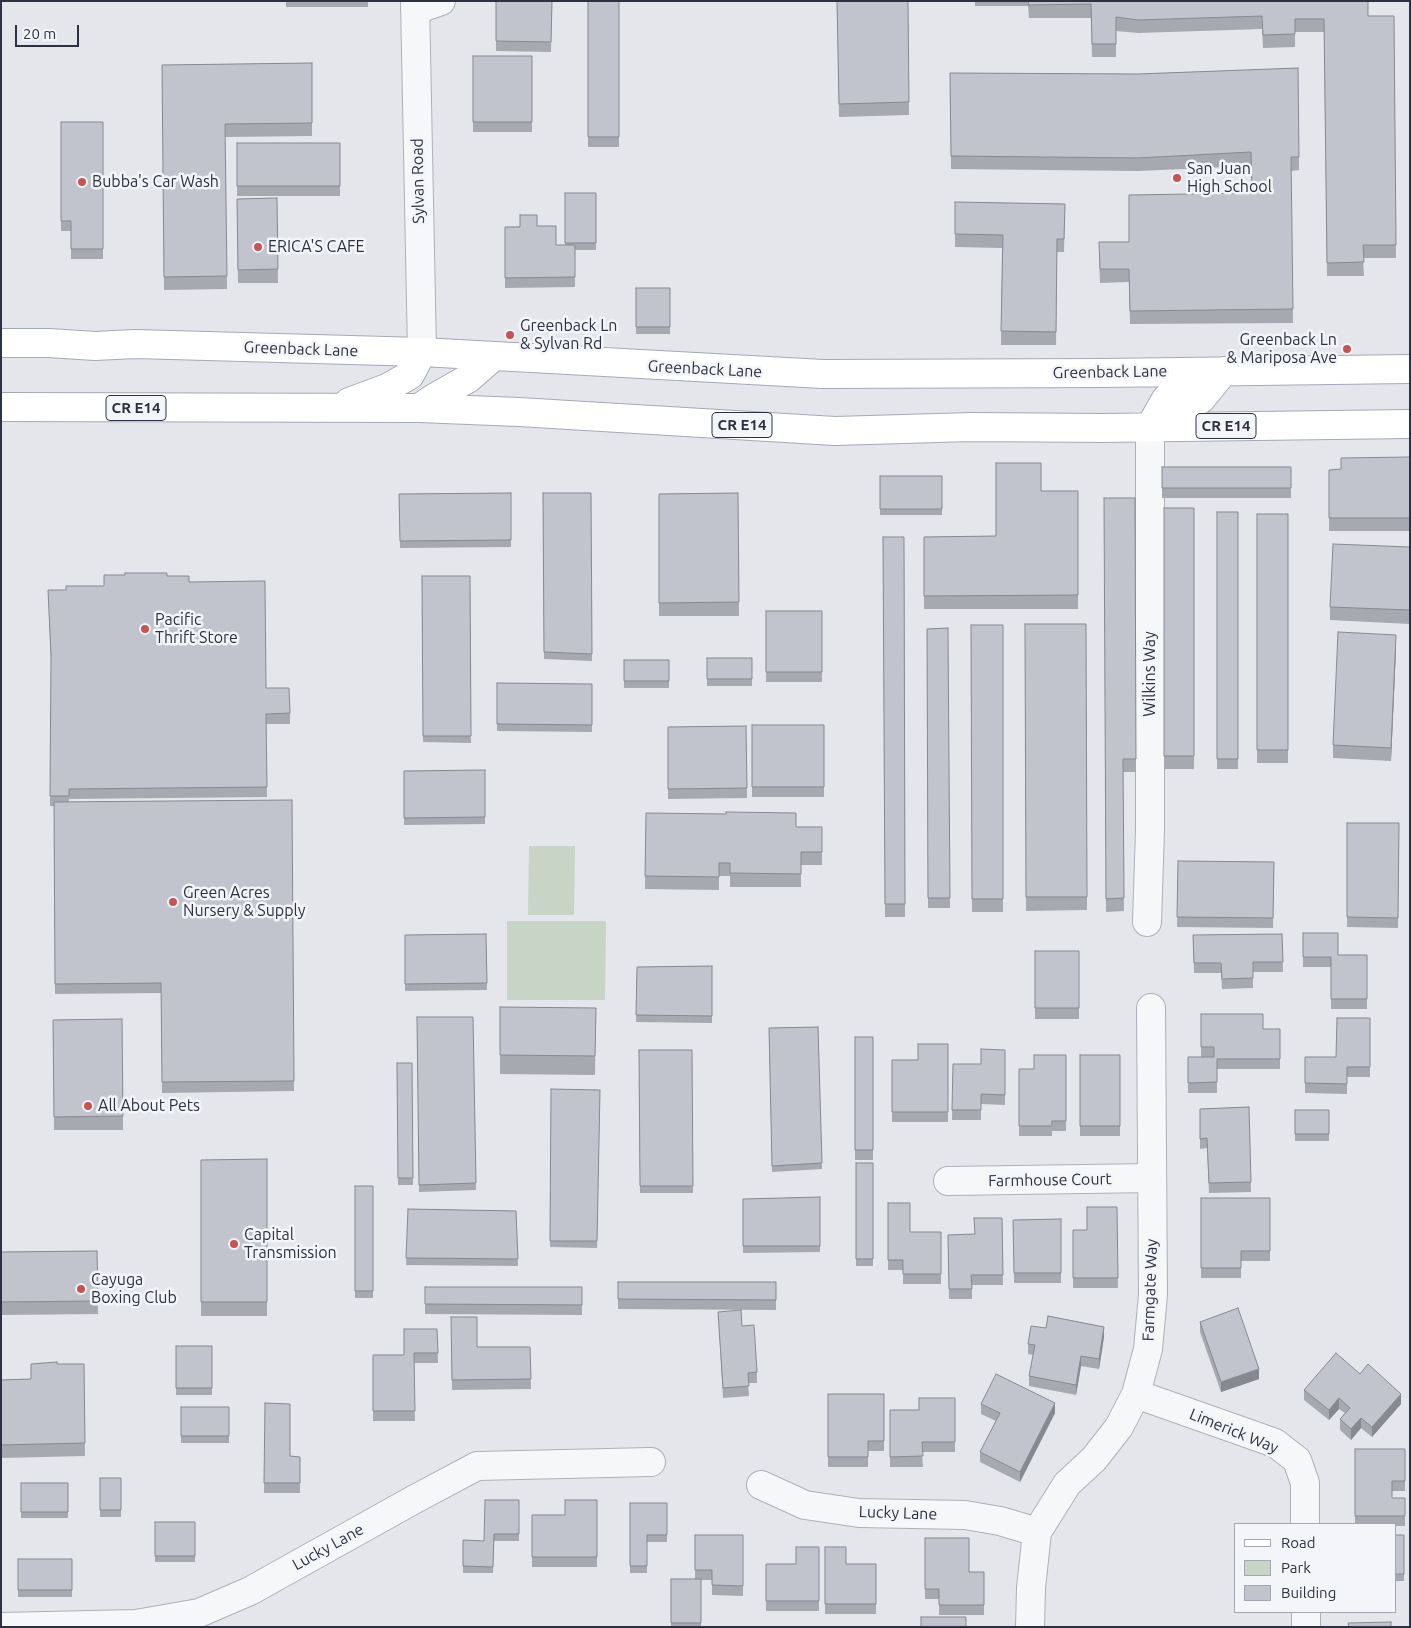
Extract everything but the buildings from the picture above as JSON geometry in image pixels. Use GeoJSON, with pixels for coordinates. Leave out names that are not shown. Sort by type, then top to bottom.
{"type":"FeatureCollection","features":[{"type":"Feature","properties":{"kind":"main road","name":"Greenback Lane"},"geometry":{"type":"LineString","coordinates":[[1,343],[49,343],[95,346],[135,344],[422,352],[823,374],[1410,369]]}},
{"type":"Feature","properties":{"kind":"main road"},"geometry":{"type":"LineString","coordinates":[[333,408],[387,388],[410,375],[422,352]]}},
{"type":"Feature","properties":{"kind":"main road"},"geometry":{"type":"LineString","coordinates":[[419,408],[469,378],[494,356]]}},
{"type":"Feature","properties":{"kind":"main road"},"geometry":{"type":"LineString","coordinates":[[1150,427],[1166,399],[1201,399],[1224,370]]}},
{"type":"Feature","properties":{"kind":"main road","name":"CR E14"},"geometry":{"type":"LineString","coordinates":[[1,407],[419,408],[529,412],[835,431],[1410,424]]}},
{"type":"Feature","properties":{"kind":"street","name":"Sylvan Road"},"geometry":{"type":"LineString","coordinates":[[422,352],[415,6],[441,1]]}},
{"type":"Feature","properties":{"kind":"street","name":"Wilkins Way"},"geometry":{"type":"LineString","coordinates":[[1146,922],[1150,830],[1150,427]]}},
{"type":"Feature","properties":{"kind":"street","name":"Farmgate Way"},"geometry":{"type":"LineString","coordinates":[[1030,1627],[1031,1588],[1038,1532],[1067,1484],[1094,1459],[1119,1427],[1136,1394],[1148,1349],[1153,1295],[1151,1008]]}},
{"type":"Feature","properties":{"kind":"street","name":"Farmhouse Court"},"geometry":{"type":"LineString","coordinates":[[948,1181],[1152,1178]]}},
{"type":"Feature","properties":{"kind":"street","name":"Limerick Way"},"geometry":{"type":"LineString","coordinates":[[1136,1394],[1274,1443],[1297,1460],[1305,1483],[1305,1523]]}},
{"type":"Feature","properties":{"kind":"street","name":"Lucky Lane"},"geometry":{"type":"LineString","coordinates":[[1,1627],[136,1624],[199,1613],[250,1592],[477,1466],[651,1462]]}},
{"type":"Feature","properties":{"kind":"street","name":"Lucky Lane"},"geometry":{"type":"LineString","coordinates":[[761,1485],[805,1505],[859,1513],[965,1515],[1000,1521],[1038,1532]]}},
{"type":"Feature","properties":{"kind":"street"},"geometry":{"type":"LineString","coordinates":[[1306,1613],[1306,1627]]}},
{"type":"Feature","properties":{"kind":"green space"},"geometry":{"type":"Polygon","coordinates":[[[529,846],[575,846],[574,915],[528,915],[529,846]]]}},
{"type":"Feature","properties":{"kind":"green space"},"geometry":{"type":"Polygon","coordinates":[[[507,921],[606,921],[605,1000],[507,1000],[507,921]]]}},
{"type":"Feature","properties":{"kind":"place","name":"San Juan High School"},"geometry":{"type":"Point","coordinates":[1177,178]}},
{"type":"Feature","properties":{"kind":"place","name":"Bubba's Car Wash"},"geometry":{"type":"Point","coordinates":[82,182]}},
{"type":"Feature","properties":{"kind":"place","name":"ERICA'S CAFE"},"geometry":{"type":"Point","coordinates":[258,247]}},
{"type":"Feature","properties":{"kind":"place","name":"Greenback Ln & Sylvan Rd"},"geometry":{"type":"Point","coordinates":[510,335]}},
{"type":"Feature","properties":{"kind":"place","name":"Greenback Ln & Mariposa Ave"},"geometry":{"type":"Point","coordinates":[1347,349]}},
{"type":"Feature","properties":{"kind":"place","name":"Pacific Thrift Store"},"geometry":{"type":"Point","coordinates":[145,629]}},
{"type":"Feature","properties":{"kind":"place","name":"Green Acres Nursery & Supply"},"geometry":{"type":"Point","coordinates":[173,902]}},
{"type":"Feature","properties":{"kind":"place","name":"All About Pets"},"geometry":{"type":"Point","coordinates":[88,1106]}},
{"type":"Feature","properties":{"kind":"place","name":"Capital Transmission"},"geometry":{"type":"Point","coordinates":[234,1244]}},
{"type":"Feature","properties":{"kind":"place","name":"Cayuga Boxing Club"},"geometry":{"type":"Point","coordinates":[81,1289]}}]}
